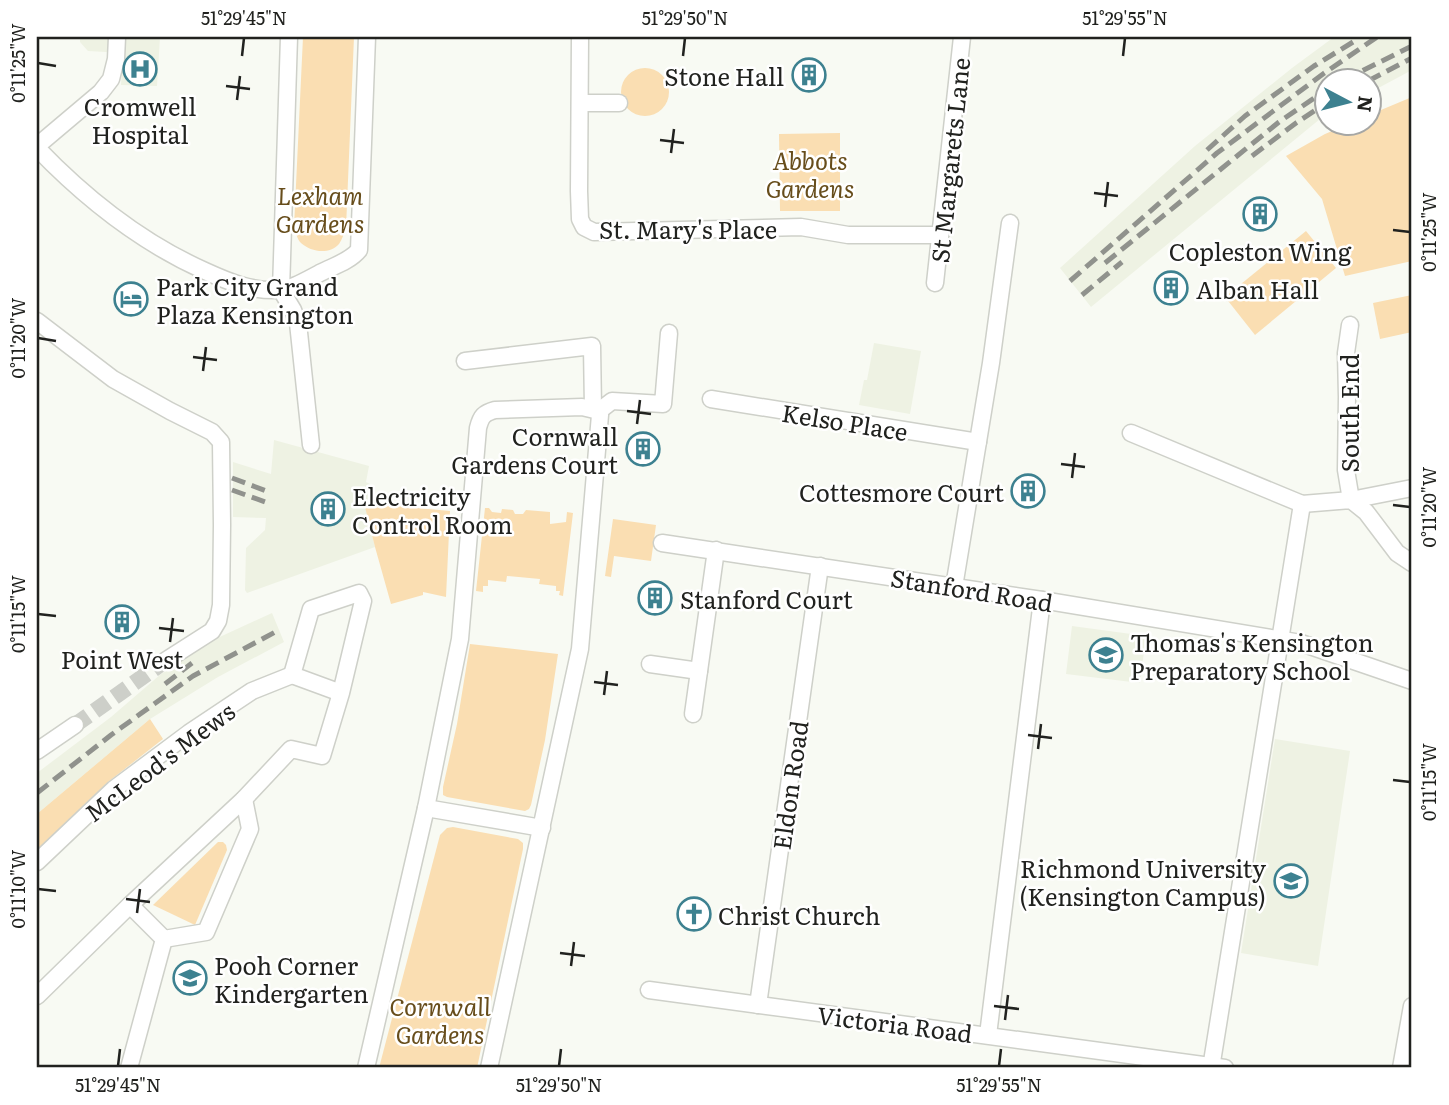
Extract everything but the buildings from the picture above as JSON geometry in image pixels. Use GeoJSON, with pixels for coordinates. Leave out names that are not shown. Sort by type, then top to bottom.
{"type":"FeatureCollection","features":[{"type":"Feature","properties":{"kind":"street"},"geometry":{"type":"LineString","coordinates":[[117,37],[116,59],[111,79],[101,92],[37,147],[64,177],[107,213],[161,249],[237,285],[281,290],[338,264],[359,250],[367,37]]}},
{"type":"Feature","properties":{"kind":"street"},"geometry":{"type":"LineString","coordinates":[[289,37],[281,290],[298,323],[311,445]]}},
{"type":"Feature","properties":{"kind":"street","name":"St. Mary's Place"},"geometry":{"type":"LineString","coordinates":[[580,37],[580,219],[581,224],[589,230],[801,227],[848,235],[940,235]]}},
{"type":"Feature","properties":{"kind":"street","name":"St Margarets Lane"},"geometry":{"type":"LineString","coordinates":[[936,283],[962,37]]}},
{"type":"Feature","properties":{"kind":"street"},"geometry":{"type":"LineString","coordinates":[[580,103],[619,103]]}},
{"type":"Feature","properties":{"kind":"street"},"geometry":{"type":"LineString","coordinates":[[954,587],[1010,223]]}},
{"type":"Feature","properties":{"kind":"street"},"geometry":{"type":"LineString","coordinates":[[37,321],[113,379],[212,432],[221,442],[221,605],[218,621],[212,631],[165,660]]}},
{"type":"Feature","properties":{"kind":"street","name":"South End"},"geometry":{"type":"LineString","coordinates":[[1350,326],[1346,353],[1346,470],[1351,500]]}},
{"type":"Feature","properties":{"kind":"street"},"geometry":{"type":"LineString","coordinates":[[366,1068],[426,808],[460,639],[481,417],[495,410],[582,407],[596,410],[612,401],[663,404],[669,333]]}},
{"type":"Feature","properties":{"kind":"street"},"geometry":{"type":"LineString","coordinates":[[465,361],[592,346],[596,410],[600,415],[580,649],[489,1068]]}},
{"type":"Feature","properties":{"kind":"street","name":"Kelso Place"},"geometry":{"type":"LineString","coordinates":[[711,399],[978,442]]}},
{"type":"Feature","properties":{"kind":"street"},"geometry":{"type":"LineString","coordinates":[[1131,433],[1302,504],[1351,500],[1412,488]]}},
{"type":"Feature","properties":{"kind":"street"},"geometry":{"type":"LineString","coordinates":[[1351,500],[1366,512],[1397,553],[1412,563]]}},
{"type":"Feature","properties":{"kind":"street"},"geometry":{"type":"LineString","coordinates":[[1216,1067],[1302,504]]}},
{"type":"Feature","properties":{"kind":"street","name":"Stanford Road"},"geometry":{"type":"LineString","coordinates":[[662,543],[1042,600],[1301,643],[1412,681]]}},
{"type":"Feature","properties":{"kind":"street"},"geometry":{"type":"LineString","coordinates":[[693,715],[716,550]]}},
{"type":"Feature","properties":{"kind":"street","name":"Eldon Road"},"geometry":{"type":"LineString","coordinates":[[758,1005],[820,566]]}},
{"type":"Feature","properties":{"kind":"street"},"geometry":{"type":"LineString","coordinates":[[37,996],[244,799],[291,749],[322,756],[341,693],[363,601],[359,593],[311,609],[292,674],[341,693]]}},
{"type":"Feature","properties":{"kind":"street"},"geometry":{"type":"LineString","coordinates":[[988,1035],[1042,600]]}},
{"type":"Feature","properties":{"kind":"street"},"geometry":{"type":"LineString","coordinates":[[650,664],[699,671]]}},
{"type":"Feature","properties":{"kind":"street","name":"McLeod's Mews"},"geometry":{"type":"LineString","coordinates":[[37,862],[114,789],[189,733],[252,691],[292,674]]}},
{"type":"Feature","properties":{"kind":"street"},"geometry":{"type":"LineString","coordinates":[[37,751],[75,724]]}},
{"type":"Feature","properties":{"kind":"street"},"geometry":{"type":"LineString","coordinates":[[164,939],[206,932],[250,829],[244,799]]}},
{"type":"Feature","properties":{"kind":"street"},"geometry":{"type":"LineString","coordinates":[[426,808],[542,828]]}},
{"type":"Feature","properties":{"kind":"street"},"geometry":{"type":"LineString","coordinates":[[130,905],[164,939]]}},
{"type":"Feature","properties":{"kind":"street"},"geometry":{"type":"LineString","coordinates":[[129,1068],[164,939]]}},
{"type":"Feature","properties":{"kind":"street","name":"Victoria Road"},"geometry":{"type":"LineString","coordinates":[[649,990],[1216,1067]]}},
{"type":"Feature","properties":{"kind":"street"},"geometry":{"type":"LineString","coordinates":[[1401,1068],[1412,1006]]}},
{"type":"Feature","properties":{"kind":"shaded area","name":"Cromwell Hospital"},"geometry":{"type":"Polygon","coordinates":[[[80,37],[160,37],[157,86],[121,85],[123,53],[88,51],[80,42],[80,37]]]}},
{"type":"Feature","properties":{"kind":"shaded area"},"geometry":{"type":"Polygon","coordinates":[[[1334,37],[1412,37],[1412,70],[1382,86],[1382,66],[1312,66],[1312,126],[1091,307],[1060,268],[1195,146],[1334,37]]]}},
{"type":"Feature","properties":{"kind":"shaded area"},"geometry":{"type":"Polygon","coordinates":[[[874,343],[921,351],[910,414],[859,405],[874,343]]]}},
{"type":"Feature","properties":{"kind":"shaded area"},"geometry":{"type":"Polygon","coordinates":[[[274,440],[369,466],[366,482],[370,484],[368,501],[364,501],[375,547],[247,593],[246,548],[265,530],[266,518],[233,517],[233,462],[271,474],[274,440]]]}},
{"type":"Feature","properties":{"kind":"shaded area"},"geometry":{"type":"Polygon","coordinates":[[[272,613],[284,642],[218,677],[150,719],[37,814],[37,773],[111,717],[161,674],[211,641],[272,613]]]}},
{"type":"Feature","properties":{"kind":"shaded area","name":"Thomas's Kensington Preparatory School"},"geometry":{"type":"Polygon","coordinates":[[[1072,626],[1146,636],[1140,683],[1066,674],[1072,626]]]}},
{"type":"Feature","properties":{"kind":"shaded area","name":"Richmond University (Kensington Campus)"},"geometry":{"type":"Polygon","coordinates":[[[1275,739],[1350,751],[1318,966],[1241,953],[1275,739]]]}},
{"type":"Feature","properties":{"kind":"green space","name":"Lexham Gardens"},"geometry":{"type":"Polygon","coordinates":[[[303,37],[354,37],[346,228],[339,244],[325,251],[315,250],[301,243],[294,227],[303,37]]]}},
{"type":"Feature","properties":{"kind":"green space"},"geometry":{"type":"Polygon","coordinates":[[[645,68],[662,75],[669,92],[662,109],[645,116],[628,109],[621,92],[628,75],[645,68]]]}},
{"type":"Feature","properties":{"kind":"green space"},"geometry":{"type":"Polygon","coordinates":[[[1412,97],[1412,261],[1345,276],[1322,199],[1286,156],[1321,136],[1382,136],[1382,110],[1412,97]]]}},
{"type":"Feature","properties":{"kind":"green space","name":"Abbots Gardens"},"geometry":{"type":"Polygon","coordinates":[[[840,133],[840,211],[780,211],[779,134],[840,133]]]}},
{"type":"Feature","properties":{"kind":"green space"},"geometry":{"type":"Polygon","coordinates":[[[1306,231],[1336,268],[1255,335],[1225,297],[1306,231]]]}},
{"type":"Feature","properties":{"kind":"green space"},"geometry":{"type":"Polygon","coordinates":[[[1412,295],[1412,332],[1380,339],[1373,303],[1412,295]]]}},
{"type":"Feature","properties":{"kind":"green space"},"geometry":{"type":"Polygon","coordinates":[[[364,503],[450,511],[446,597],[423,592],[423,595],[391,604],[364,503]]]}},
{"type":"Feature","properties":{"kind":"green space"},"geometry":{"type":"Polygon","coordinates":[[[485,508],[501,513],[502,509],[513,510],[515,514],[523,514],[526,510],[550,512],[550,524],[566,522],[567,512],[573,513],[563,596],[559,595],[560,591],[556,591],[556,586],[539,584],[540,579],[507,576],[506,582],[488,580],[488,586],[483,586],[483,592],[476,591],[485,508]]]}},
{"type":"Feature","properties":{"kind":"green space"},"geometry":{"type":"Polygon","coordinates":[[[613,519],[656,525],[651,561],[614,556],[611,577],[605,576],[613,519]]]}},
{"type":"Feature","properties":{"kind":"green space"},"geometry":{"type":"Polygon","coordinates":[[[470,644],[558,654],[545,740],[531,805],[525,811],[443,795],[470,644]]]}},
{"type":"Feature","properties":{"kind":"green space"},"geometry":{"type":"Polygon","coordinates":[[[150,719],[163,739],[108,782],[37,850],[37,814],[150,719]]]}},
{"type":"Feature","properties":{"kind":"green space","name":"Cornwall Gardens"},"geometry":{"type":"Polygon","coordinates":[[[447,828],[518,839],[523,843],[477,1068],[379,1068],[440,835],[447,828]]]}},
{"type":"Feature","properties":{"kind":"green space"},"geometry":{"type":"Polygon","coordinates":[[[218,842],[223,842],[227,850],[195,925],[153,905],[218,842]]]}},
{"type":"Feature","properties":{"kind":"tunnel"},"geometry":{"type":"LineString","coordinates":[[75,725],[165,661]]}},
{"type":"Feature","properties":{"kind":"railway"},"geometry":{"type":"LineString","coordinates":[[1070,281],[1217,153],[1377,37]]}},
{"type":"Feature","properties":{"kind":"railway"},"geometry":{"type":"LineString","coordinates":[[1207,150],[1245,116],[1314,66],[1353,42]]}},
{"type":"Feature","properties":{"kind":"railway"},"geometry":{"type":"LineString","coordinates":[[1372,66],[1412,46]]}},
{"type":"Feature","properties":{"kind":"railway"},"geometry":{"type":"LineString","coordinates":[[1382,74],[1412,58]]}},
{"type":"Feature","properties":{"kind":"railway"},"geometry":{"type":"LineString","coordinates":[[1105,263],[1279,122],[1312,100]]}},
{"type":"Feature","properties":{"kind":"railway"},"geometry":{"type":"LineString","coordinates":[[1252,156],[1312,112]]}},
{"type":"Feature","properties":{"kind":"railway"},"geometry":{"type":"LineString","coordinates":[[1082,295],[1122,262]]}},
{"type":"Feature","properties":{"kind":"railway"},"geometry":{"type":"LineString","coordinates":[[232,478],[269,492]]}},
{"type":"Feature","properties":{"kind":"railway"},"geometry":{"type":"LineString","coordinates":[[232,490],[268,503]]}},
{"type":"Feature","properties":{"kind":"railway"},"geometry":{"type":"LineString","coordinates":[[37,793],[193,676],[279,630]]}},
{"type":"Feature","properties":{"kind":"railway"},"geometry":{"type":"LineString","coordinates":[[165,684],[192,663]]}},
{"type":"Feature","properties":{"kind":"place","name":"Cromwell Hospital"},"geometry":{"type":"Point","coordinates":[140,69]}},
{"type":"Feature","properties":{"kind":"place","name":"Stone Hall"},"geometry":{"type":"Point","coordinates":[809,75]}},
{"type":"Feature","properties":{"kind":"place","name":"Copleston Wing"},"geometry":{"type":"Point","coordinates":[1260,214]}},
{"type":"Feature","properties":{"kind":"place","name":"Alban Hall"},"geometry":{"type":"Point","coordinates":[1171,288]}},
{"type":"Feature","properties":{"kind":"place","name":"Park City Grand Plaza Kensington"},"geometry":{"type":"Point","coordinates":[131,299]}},
{"type":"Feature","properties":{"kind":"place","name":"Cornwall Gardens Court"},"geometry":{"type":"Point","coordinates":[643,449]}},
{"type":"Feature","properties":{"kind":"place","name":"Cottesmore Court"},"geometry":{"type":"Point","coordinates":[1028,491]}},
{"type":"Feature","properties":{"kind":"place","name":"Electricity Control Room"},"geometry":{"type":"Point","coordinates":[328,509]}},
{"type":"Feature","properties":{"kind":"place","name":"Stanford Court"},"geometry":{"type":"Point","coordinates":[655,598]}},
{"type":"Feature","properties":{"kind":"place","name":"Point West"},"geometry":{"type":"Point","coordinates":[122,622]}},
{"type":"Feature","properties":{"kind":"place","name":"Thomas's Kensington Preparatory School"},"geometry":{"type":"Point","coordinates":[1106,655]}},
{"type":"Feature","properties":{"kind":"place","name":"Richmond University (Kensington Campus)"},"geometry":{"type":"Point","coordinates":[1291,881]}},
{"type":"Feature","properties":{"kind":"place","name":"Christ Church"},"geometry":{"type":"Point","coordinates":[694,914]}},
{"type":"Feature","properties":{"kind":"place","name":"Pooh Corner Kindergarten"},"geometry":{"type":"Point","coordinates":[190,978]}}]}
